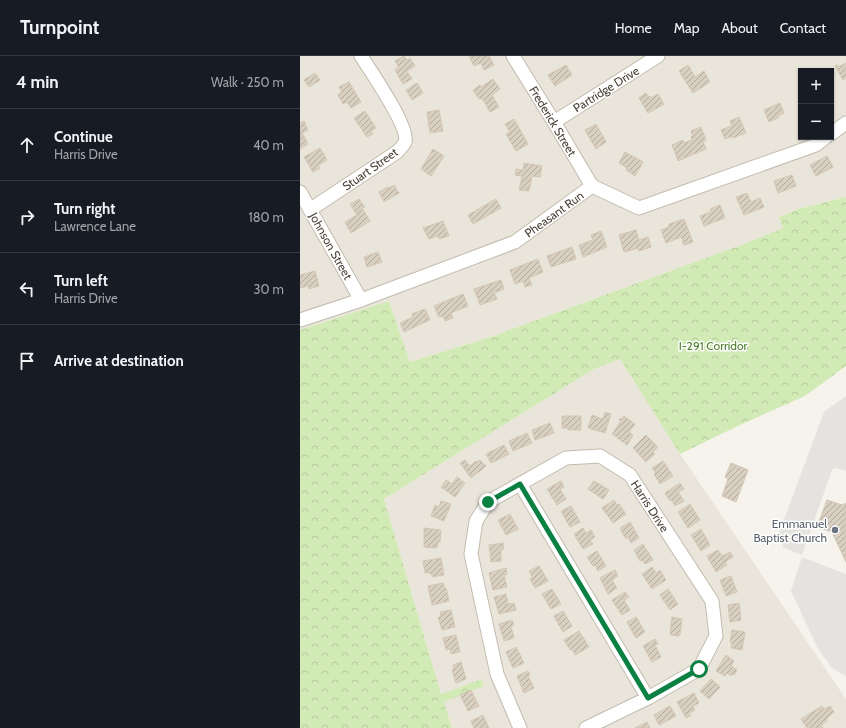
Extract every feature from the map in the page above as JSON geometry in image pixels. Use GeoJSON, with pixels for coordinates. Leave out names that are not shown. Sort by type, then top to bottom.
{"type":"FeatureCollection","features":[{"type":"Feature","properties":{"kind":"street","name":"Stuart Street"},"geometry":{"type":"LineString","coordinates":[[311,209],[397,152],[405,142],[406,135],[401,121],[361,56]]}},
{"type":"Feature","properties":{"kind":"street","name":"Frederick Street"},"geometry":{"type":"LineString","coordinates":[[513,56],[592,186]]}},
{"type":"Feature","properties":{"kind":"street","name":"Partridge Drive"},"geometry":{"type":"LineString","coordinates":[[554,122],[658,56]]}},
{"type":"Feature","properties":{"kind":"street"},"geometry":{"type":"LineString","coordinates":[[834,132],[846,123]]}},
{"type":"Feature","properties":{"kind":"street","name":"Pheasant Run"},"geometry":{"type":"LineString","coordinates":[[300,320],[361,300],[515,242],[592,186],[638,208],[816,145],[822,140]]}},
{"type":"Feature","properties":{"kind":"street","name":"Johnson Street"},"geometry":{"type":"LineString","coordinates":[[300,192],[311,209],[361,300]]}},
{"type":"Feature","properties":{"kind":"street","name":"Harris Drive"},"geometry":{"type":"LineString","coordinates":[[520,728],[498,674],[471,554],[476,521],[488,502],[566,458],[600,456],[630,475],[712,601],[716,636],[699,669],[648,698],[586,728]]}},
{"type":"Feature","properties":{"kind":"street"},"geometry":{"type":"LineString","coordinates":[[520,484],[648,698]]}},
{"type":"Feature","properties":{"kind":"shaded area"},"geometry":{"type":"Polygon","coordinates":[[[300,56],[846,56],[846,197],[798,209],[779,217],[783,228],[741,245],[490,337],[410,362],[389,301],[300,330],[300,56]]]}},
{"type":"Feature","properties":{"kind":"shaded area"},"geometry":{"type":"Polygon","coordinates":[[[620,359],[680,454],[846,699],[846,728],[452,728],[444,702],[484,685],[482,679],[441,694],[384,499],[594,369],[620,359]]]}},
{"type":"Feature","properties":{"kind":"shaded area"},"geometry":{"type":"Polygon","coordinates":[[[846,396],[846,471],[836,468],[832,470],[802,555],[782,547],[785,539],[778,536],[824,412],[846,396]]]}},
{"type":"Feature","properties":{"kind":"shaded area"},"geometry":{"type":"Polygon","coordinates":[[[802,557],[846,574],[846,676],[832,668],[817,647],[791,591],[802,557]]]}},
{"type":"Feature","properties":{"kind":"green space","name":"I-291 Corridor"},"geometry":{"type":"Polygon","coordinates":[[[846,197],[846,366],[805,396],[680,454],[620,359],[594,369],[384,499],[441,694],[482,679],[484,686],[444,702],[452,728],[300,728],[300,330],[389,301],[410,362],[490,337],[741,245],[783,228],[779,217],[798,209],[846,197]]]}},
{"type":"Feature","properties":{"kind":"building"},"geometry":{"type":"Polygon","coordinates":[[[404,56],[407,60],[410,58],[415,66],[407,71],[412,79],[403,84],[395,70],[399,67],[395,61],[404,56]]]}},
{"type":"Feature","properties":{"kind":"building"},"geometry":{"type":"Polygon","coordinates":[[[469,56],[489,56],[494,65],[484,70],[481,63],[474,66],[469,56]]]}},
{"type":"Feature","properties":{"kind":"building"},"geometry":{"type":"Polygon","coordinates":[[[846,63],[846,78],[843,80],[835,66],[837,65],[838,67],[846,63]]]}},
{"type":"Feature","properties":{"kind":"building"},"geometry":{"type":"Polygon","coordinates":[[[566,65],[572,75],[555,86],[548,75],[566,65]]]}},
{"type":"Feature","properties":{"kind":"building"},"geometry":{"type":"Polygon","coordinates":[[[688,65],[695,77],[704,71],[710,82],[693,93],[679,71],[688,65]]]}},
{"type":"Feature","properties":{"kind":"building"},"geometry":{"type":"Polygon","coordinates":[[[315,73],[320,80],[309,87],[304,80],[315,73]]]}},
{"type":"Feature","properties":{"kind":"building"},"geometry":{"type":"Polygon","coordinates":[[[493,79],[500,89],[492,95],[499,107],[490,112],[482,98],[479,99],[473,90],[480,85],[481,87],[493,79]]]}},
{"type":"Feature","properties":{"kind":"building"},"geometry":{"type":"Polygon","coordinates":[[[349,82],[361,102],[351,108],[347,102],[343,104],[338,95],[342,92],[339,87],[349,82]]]}},
{"type":"Feature","properties":{"kind":"building"},"geometry":{"type":"Polygon","coordinates":[[[417,83],[423,93],[412,100],[406,90],[417,83]]]}},
{"type":"Feature","properties":{"kind":"building"},"geometry":{"type":"Polygon","coordinates":[[[646,93],[648,97],[650,96],[651,98],[658,94],[664,104],[648,113],[639,98],[646,93]]]}},
{"type":"Feature","properties":{"kind":"building"},"geometry":{"type":"Polygon","coordinates":[[[780,103],[784,113],[778,116],[778,118],[769,122],[764,110],[780,103]]]}},
{"type":"Feature","properties":{"kind":"building"},"geometry":{"type":"Polygon","coordinates":[[[439,110],[443,131],[430,133],[427,112],[439,110]]]}},
{"type":"Feature","properties":{"kind":"building"},"geometry":{"type":"Polygon","coordinates":[[[365,111],[376,128],[371,131],[373,134],[367,137],[354,118],[365,111]]]}},
{"type":"Feature","properties":{"kind":"building"},"geometry":{"type":"Polygon","coordinates":[[[739,117],[746,133],[733,138],[733,136],[725,139],[721,130],[732,126],[730,121],[739,117]]]}},
{"type":"Feature","properties":{"kind":"building"},"geometry":{"type":"Polygon","coordinates":[[[514,119],[528,144],[516,151],[506,134],[510,132],[505,124],[514,119]]]}},
{"type":"Feature","properties":{"kind":"building"},"geometry":{"type":"Polygon","coordinates":[[[304,121],[308,130],[302,133],[308,144],[300,149],[300,123],[304,121]]]}},
{"type":"Feature","properties":{"kind":"building"},"geometry":{"type":"Polygon","coordinates":[[[596,124],[606,142],[596,149],[585,130],[596,124]]]}},
{"type":"Feature","properties":{"kind":"building"},"geometry":{"type":"Polygon","coordinates":[[[701,127],[706,140],[703,142],[706,149],[678,161],[672,145],[683,140],[684,143],[692,140],[691,137],[693,136],[691,131],[701,127]]]}},
{"type":"Feature","properties":{"kind":"building"},"geometry":{"type":"Polygon","coordinates":[[[320,148],[327,160],[318,165],[320,168],[313,172],[304,157],[320,148]]]}},
{"type":"Feature","properties":{"kind":"building"},"geometry":{"type":"Polygon","coordinates":[[[433,149],[444,156],[431,176],[421,169],[433,149]]]}},
{"type":"Feature","properties":{"kind":"building"},"geometry":{"type":"Polygon","coordinates":[[[625,152],[643,162],[635,176],[619,163],[625,152]]]}},
{"type":"Feature","properties":{"kind":"building"},"geometry":{"type":"Polygon","coordinates":[[[827,156],[833,167],[816,176],[810,165],[827,156]]]}},
{"type":"Feature","properties":{"kind":"building"},"geometry":{"type":"Polygon","coordinates":[[[524,163],[542,166],[540,177],[532,176],[529,191],[519,190],[522,176],[515,175],[516,169],[523,170],[524,163]]]}},
{"type":"Feature","properties":{"kind":"building"},"geometry":{"type":"Polygon","coordinates":[[[792,175],[796,186],[778,193],[774,181],[792,175]]]}},
{"type":"Feature","properties":{"kind":"building"},"geometry":{"type":"Polygon","coordinates":[[[394,185],[399,193],[384,202],[379,192],[394,185]]]}},
{"type":"Feature","properties":{"kind":"building"},"geometry":{"type":"Polygon","coordinates":[[[747,193],[751,202],[760,198],[764,207],[744,215],[736,197],[747,193]]]}},
{"type":"Feature","properties":{"kind":"building"},"geometry":{"type":"Polygon","coordinates":[[[359,199],[365,207],[362,208],[370,221],[351,233],[345,222],[357,215],[350,204],[359,199]]]}},
{"type":"Feature","properties":{"kind":"building"},"geometry":{"type":"Polygon","coordinates":[[[496,199],[501,208],[473,224],[468,215],[496,199]]]}},
{"type":"Feature","properties":{"kind":"building"},"geometry":{"type":"Polygon","coordinates":[[[720,205],[725,218],[704,226],[700,216],[711,212],[710,209],[720,205]]]}},
{"type":"Feature","properties":{"kind":"building"},"geometry":{"type":"Polygon","coordinates":[[[684,219],[693,242],[684,245],[681,237],[666,243],[661,230],[669,227],[669,224],[684,219]]]}},
{"type":"Feature","properties":{"kind":"building"},"geometry":{"type":"Polygon","coordinates":[[[443,221],[449,236],[439,239],[438,236],[429,239],[423,228],[443,221]]]}},
{"type":"Feature","properties":{"kind":"building"},"geometry":{"type":"Polygon","coordinates":[[[636,230],[639,240],[648,237],[651,247],[639,251],[638,248],[624,252],[619,235],[636,230]]]}},
{"type":"Feature","properties":{"kind":"building"},"geometry":{"type":"Polygon","coordinates":[[[601,231],[607,247],[583,257],[579,245],[593,240],[591,235],[601,231]]]}},
{"type":"Feature","properties":{"kind":"building"},"geometry":{"type":"Polygon","coordinates":[[[572,247],[576,259],[551,267],[547,256],[572,247]]]}},
{"type":"Feature","properties":{"kind":"building"},"geometry":{"type":"Polygon","coordinates":[[[378,252],[382,262],[367,267],[364,257],[378,252]]]}},
{"type":"Feature","properties":{"kind":"building"},"geometry":{"type":"Polygon","coordinates":[[[538,259],[543,272],[529,278],[532,285],[525,287],[523,281],[515,284],[510,270],[538,259]]]}},
{"type":"Feature","properties":{"kind":"building"},"geometry":{"type":"Polygon","coordinates":[[[315,271],[319,286],[309,289],[308,286],[300,288],[300,275],[315,271]]]}},
{"type":"Feature","properties":{"kind":"building"},"geometry":{"type":"Polygon","coordinates":[[[501,280],[504,289],[494,293],[497,299],[480,305],[474,289],[501,280]]]}},
{"type":"Feature","properties":{"kind":"building"},"geometry":{"type":"Polygon","coordinates":[[[463,294],[468,306],[451,313],[453,318],[445,321],[443,316],[439,317],[434,306],[463,294]]]}},
{"type":"Feature","properties":{"kind":"building"},"geometry":{"type":"Polygon","coordinates":[[[425,309],[430,320],[404,332],[400,323],[413,317],[412,314],[425,309]]]}},
{"type":"Feature","properties":{"kind":"building"},"geometry":{"type":"Polygon","coordinates":[[[605,412],[611,414],[605,433],[588,428],[592,415],[603,419],[605,412]]]}},
{"type":"Feature","properties":{"kind":"building"},"geometry":{"type":"Polygon","coordinates":[[[562,416],[581,416],[581,430],[568,430],[568,428],[562,428],[562,416]]]}},
{"type":"Feature","properties":{"kind":"building"},"geometry":{"type":"Polygon","coordinates":[[[624,416],[635,424],[629,432],[633,435],[627,445],[612,434],[621,421],[619,420],[624,416]]]}},
{"type":"Feature","properties":{"kind":"building"},"geometry":{"type":"Polygon","coordinates":[[[550,423],[554,433],[535,440],[532,430],[550,423]]]}},
{"type":"Feature","properties":{"kind":"building"},"geometry":{"type":"Polygon","coordinates":[[[527,433],[532,443],[513,451],[509,441],[527,433]]]}},
{"type":"Feature","properties":{"kind":"building"},"geometry":{"type":"Polygon","coordinates":[[[646,435],[658,447],[653,452],[655,454],[646,462],[633,448],[646,435]]]}},
{"type":"Feature","properties":{"kind":"building"},"geometry":{"type":"Polygon","coordinates":[[[504,445],[509,454],[491,463],[486,454],[504,445]]]}},
{"type":"Feature","properties":{"kind":"building"},"geometry":{"type":"Polygon","coordinates":[[[465,460],[470,466],[476,461],[477,462],[480,460],[486,466],[471,478],[460,463],[465,460]]]}},
{"type":"Feature","properties":{"kind":"building"},"geometry":{"type":"Polygon","coordinates":[[[663,461],[673,476],[660,484],[654,474],[656,473],[652,468],[663,461]]]}},
{"type":"Feature","properties":{"kind":"building"},"geometry":{"type":"Polygon","coordinates":[[[731,463],[748,470],[736,502],[722,496],[728,479],[725,477],[731,463]]]}},
{"type":"Feature","properties":{"kind":"building"},"geometry":{"type":"Polygon","coordinates":[[[457,477],[465,483],[455,497],[441,487],[446,480],[452,484],[457,477]]]}},
{"type":"Feature","properties":{"kind":"building"},"geometry":{"type":"Polygon","coordinates":[[[561,481],[564,487],[560,489],[566,499],[557,505],[547,489],[561,481]]]}},
{"type":"Feature","properties":{"kind":"building"},"geometry":{"type":"Polygon","coordinates":[[[594,481],[609,490],[603,499],[588,489],[594,481]]]}},
{"type":"Feature","properties":{"kind":"building"},"geometry":{"type":"Polygon","coordinates":[[[680,483],[684,489],[678,492],[684,501],[675,506],[672,500],[670,501],[665,493],[680,483]]]}},
{"type":"Feature","properties":{"kind":"building"},"geometry":{"type":"Polygon","coordinates":[[[614,500],[626,514],[613,523],[602,508],[614,500]]]}},
{"type":"Feature","properties":{"kind":"building","name":"Emmanuel Baptist Church"},"geometry":{"type":"Polygon","coordinates":[[[827,500],[842,505],[846,503],[846,562],[832,532],[817,527],[827,500]]]}},
{"type":"Feature","properties":{"kind":"building"},"geometry":{"type":"Polygon","coordinates":[[[441,501],[451,504],[444,521],[431,516],[435,505],[439,507],[441,501]]]}},
{"type":"Feature","properties":{"kind":"building"},"geometry":{"type":"Polygon","coordinates":[[[690,504],[700,520],[688,528],[678,512],[690,504]]]}},
{"type":"Feature","properties":{"kind":"building"},"geometry":{"type":"Polygon","coordinates":[[[571,506],[580,522],[570,527],[561,511],[571,506]]]}},
{"type":"Feature","properties":{"kind":"building"},"geometry":{"type":"Polygon","coordinates":[[[510,514],[518,529],[506,535],[498,520],[510,514]]]}},
{"type":"Feature","properties":{"kind":"building"},"geometry":{"type":"Polygon","coordinates":[[[630,522],[639,538],[631,543],[628,537],[626,539],[620,528],[630,522]]]}},
{"type":"Feature","properties":{"kind":"building"},"geometry":{"type":"Polygon","coordinates":[[[424,528],[441,530],[440,542],[438,542],[437,548],[424,547],[424,528]]]}},
{"type":"Feature","properties":{"kind":"building"},"geometry":{"type":"Polygon","coordinates":[[[583,528],[586,533],[591,530],[595,537],[590,540],[593,544],[583,549],[574,534],[583,528]]]}},
{"type":"Feature","properties":{"kind":"building"},"geometry":{"type":"Polygon","coordinates":[[[701,529],[710,545],[701,551],[691,535],[701,529]]]}},
{"type":"Feature","properties":{"kind":"building"},"geometry":{"type":"Polygon","coordinates":[[[503,543],[504,549],[501,549],[501,561],[491,562],[489,545],[503,543]]]}},
{"type":"Feature","properties":{"kind":"building"},"geometry":{"type":"Polygon","coordinates":[[[643,544],[653,560],[645,564],[642,560],[640,561],[634,550],[643,544]]]}},
{"type":"Feature","properties":{"kind":"building"},"geometry":{"type":"Polygon","coordinates":[[[718,550],[722,556],[730,552],[733,557],[725,562],[727,565],[716,572],[707,556],[718,550]]]}},
{"type":"Feature","properties":{"kind":"building"},"geometry":{"type":"Polygon","coordinates":[[[597,551],[606,566],[598,571],[595,565],[593,566],[587,557],[597,551]]]}},
{"type":"Feature","properties":{"kind":"building"},"geometry":{"type":"Polygon","coordinates":[[[441,558],[444,575],[432,577],[432,574],[429,572],[425,573],[423,561],[441,558]]]}},
{"type":"Feature","properties":{"kind":"building"},"geometry":{"type":"Polygon","coordinates":[[[539,566],[548,581],[535,588],[530,579],[533,578],[529,571],[539,566]]]}},
{"type":"Feature","properties":{"kind":"building"},"geometry":{"type":"Polygon","coordinates":[[[652,567],[656,573],[660,570],[666,580],[652,589],[642,574],[652,567]]]}},
{"type":"Feature","properties":{"kind":"building"},"geometry":{"type":"Polygon","coordinates":[[[506,568],[507,574],[504,575],[507,587],[493,590],[489,573],[506,568]]]}},
{"type":"Feature","properties":{"kind":"building"},"geometry":{"type":"Polygon","coordinates":[[[615,570],[618,576],[612,580],[617,588],[608,594],[600,578],[615,570]]]}},
{"type":"Feature","properties":{"kind":"building"},"geometry":{"type":"Polygon","coordinates":[[[731,576],[737,592],[726,596],[720,580],[731,576]]]}},
{"type":"Feature","properties":{"kind":"building"},"geometry":{"type":"Polygon","coordinates":[[[443,583],[445,589],[446,588],[449,601],[432,605],[428,586],[443,583]]]}},
{"type":"Feature","properties":{"kind":"building"},"geometry":{"type":"Polygon","coordinates":[[[552,589],[561,604],[551,609],[542,594],[552,589]]]}},
{"type":"Feature","properties":{"kind":"building"},"geometry":{"type":"Polygon","coordinates":[[[668,589],[678,604],[670,610],[660,595],[668,589]]]}},
{"type":"Feature","properties":{"kind":"building"},"geometry":{"type":"Polygon","coordinates":[[[625,592],[629,597],[624,600],[630,610],[622,615],[612,600],[625,592]]]}},
{"type":"Feature","properties":{"kind":"building"},"geometry":{"type":"Polygon","coordinates":[[[506,594],[508,604],[514,603],[516,610],[499,614],[494,597],[506,594]]]}},
{"type":"Feature","properties":{"kind":"building"},"geometry":{"type":"Polygon","coordinates":[[[739,603],[741,620],[730,622],[728,605],[739,603]]]}},
{"type":"Feature","properties":{"kind":"building"},"geometry":{"type":"Polygon","coordinates":[[[451,610],[455,627],[442,630],[438,617],[441,617],[440,612],[451,610]]]}},
{"type":"Feature","properties":{"kind":"building"},"geometry":{"type":"Polygon","coordinates":[[[563,611],[572,626],[563,632],[554,616],[563,611]]]}},
{"type":"Feature","properties":{"kind":"building"},"geometry":{"type":"Polygon","coordinates":[[[636,617],[645,632],[636,638],[627,622],[636,617]]]}},
{"type":"Feature","properties":{"kind":"building"},"geometry":{"type":"Polygon","coordinates":[[[672,617],[682,619],[680,635],[678,636],[670,635],[672,617]]]}},
{"type":"Feature","properties":{"kind":"building"},"geometry":{"type":"Polygon","coordinates":[[[512,620],[514,625],[511,626],[514,638],[504,641],[499,624],[512,620]]]}},
{"type":"Feature","properties":{"kind":"building"},"geometry":{"type":"Polygon","coordinates":[[[732,630],[745,632],[742,650],[731,648],[732,643],[730,642],[732,630]]]}},
{"type":"Feature","properties":{"kind":"building"},"geometry":{"type":"Polygon","coordinates":[[[579,631],[589,647],[575,655],[564,640],[579,631]]]}},
{"type":"Feature","properties":{"kind":"building"},"geometry":{"type":"Polygon","coordinates":[[[456,635],[460,652],[451,654],[450,649],[446,650],[443,638],[456,635]]]}},
{"type":"Feature","properties":{"kind":"building"},"geometry":{"type":"Polygon","coordinates":[[[655,639],[658,644],[655,645],[661,657],[652,662],[643,646],[655,639]]]}},
{"type":"Feature","properties":{"kind":"building"},"geometry":{"type":"Polygon","coordinates":[[[516,647],[524,663],[513,668],[506,652],[516,647]]]}},
{"type":"Feature","properties":{"kind":"building"},"geometry":{"type":"Polygon","coordinates":[[[726,655],[734,661],[731,666],[737,670],[734,675],[732,674],[731,676],[727,673],[725,676],[716,671],[726,655]]]}},
{"type":"Feature","properties":{"kind":"building"},"geometry":{"type":"Polygon","coordinates":[[[461,662],[466,679],[456,683],[452,670],[454,669],[453,665],[461,662]]]}},
{"type":"Feature","properties":{"kind":"building"},"geometry":{"type":"Polygon","coordinates":[[[528,671],[530,675],[528,676],[534,688],[524,693],[517,676],[528,671]]]}},
{"type":"Feature","properties":{"kind":"building"},"geometry":{"type":"Polygon","coordinates":[[[711,679],[720,687],[709,699],[700,691],[711,679]]]}},
{"type":"Feature","properties":{"kind":"building"},"geometry":{"type":"Polygon","coordinates":[[[471,690],[479,706],[468,711],[460,695],[471,690]]]}},
{"type":"Feature","properties":{"kind":"building"},"geometry":{"type":"Polygon","coordinates":[[[694,693],[699,703],[693,706],[695,710],[689,713],[691,715],[686,718],[677,702],[694,693]]]}},
{"type":"Feature","properties":{"kind":"building"},"geometry":{"type":"Polygon","coordinates":[[[670,706],[676,716],[659,725],[654,715],[670,706]]]}},
{"type":"Feature","properties":{"kind":"building"},"geometry":{"type":"Polygon","coordinates":[[[822,706],[824,709],[830,706],[834,712],[826,719],[827,721],[821,725],[823,728],[807,728],[801,719],[822,706]]]}},
{"type":"Feature","properties":{"kind":"building"},"geometry":{"type":"Polygon","coordinates":[[[483,715],[489,728],[474,728],[471,721],[483,715]]]}},
{"type":"Feature","properties":{"kind":"building"},"geometry":{"type":"Polygon","coordinates":[[[647,722],[650,728],[635,728],[647,722]]]}},
{"type":"Feature","properties":{"kind":"place","name":"Emmanuel Baptist Church"},"geometry":{"type":"Point","coordinates":[835,530]}},
{"type":"Feature","properties":{"kind":"route"},"geometry":{"type":"LineString","coordinates":[[488,502],[520,484],[648,698],[699,669]]}}]}
